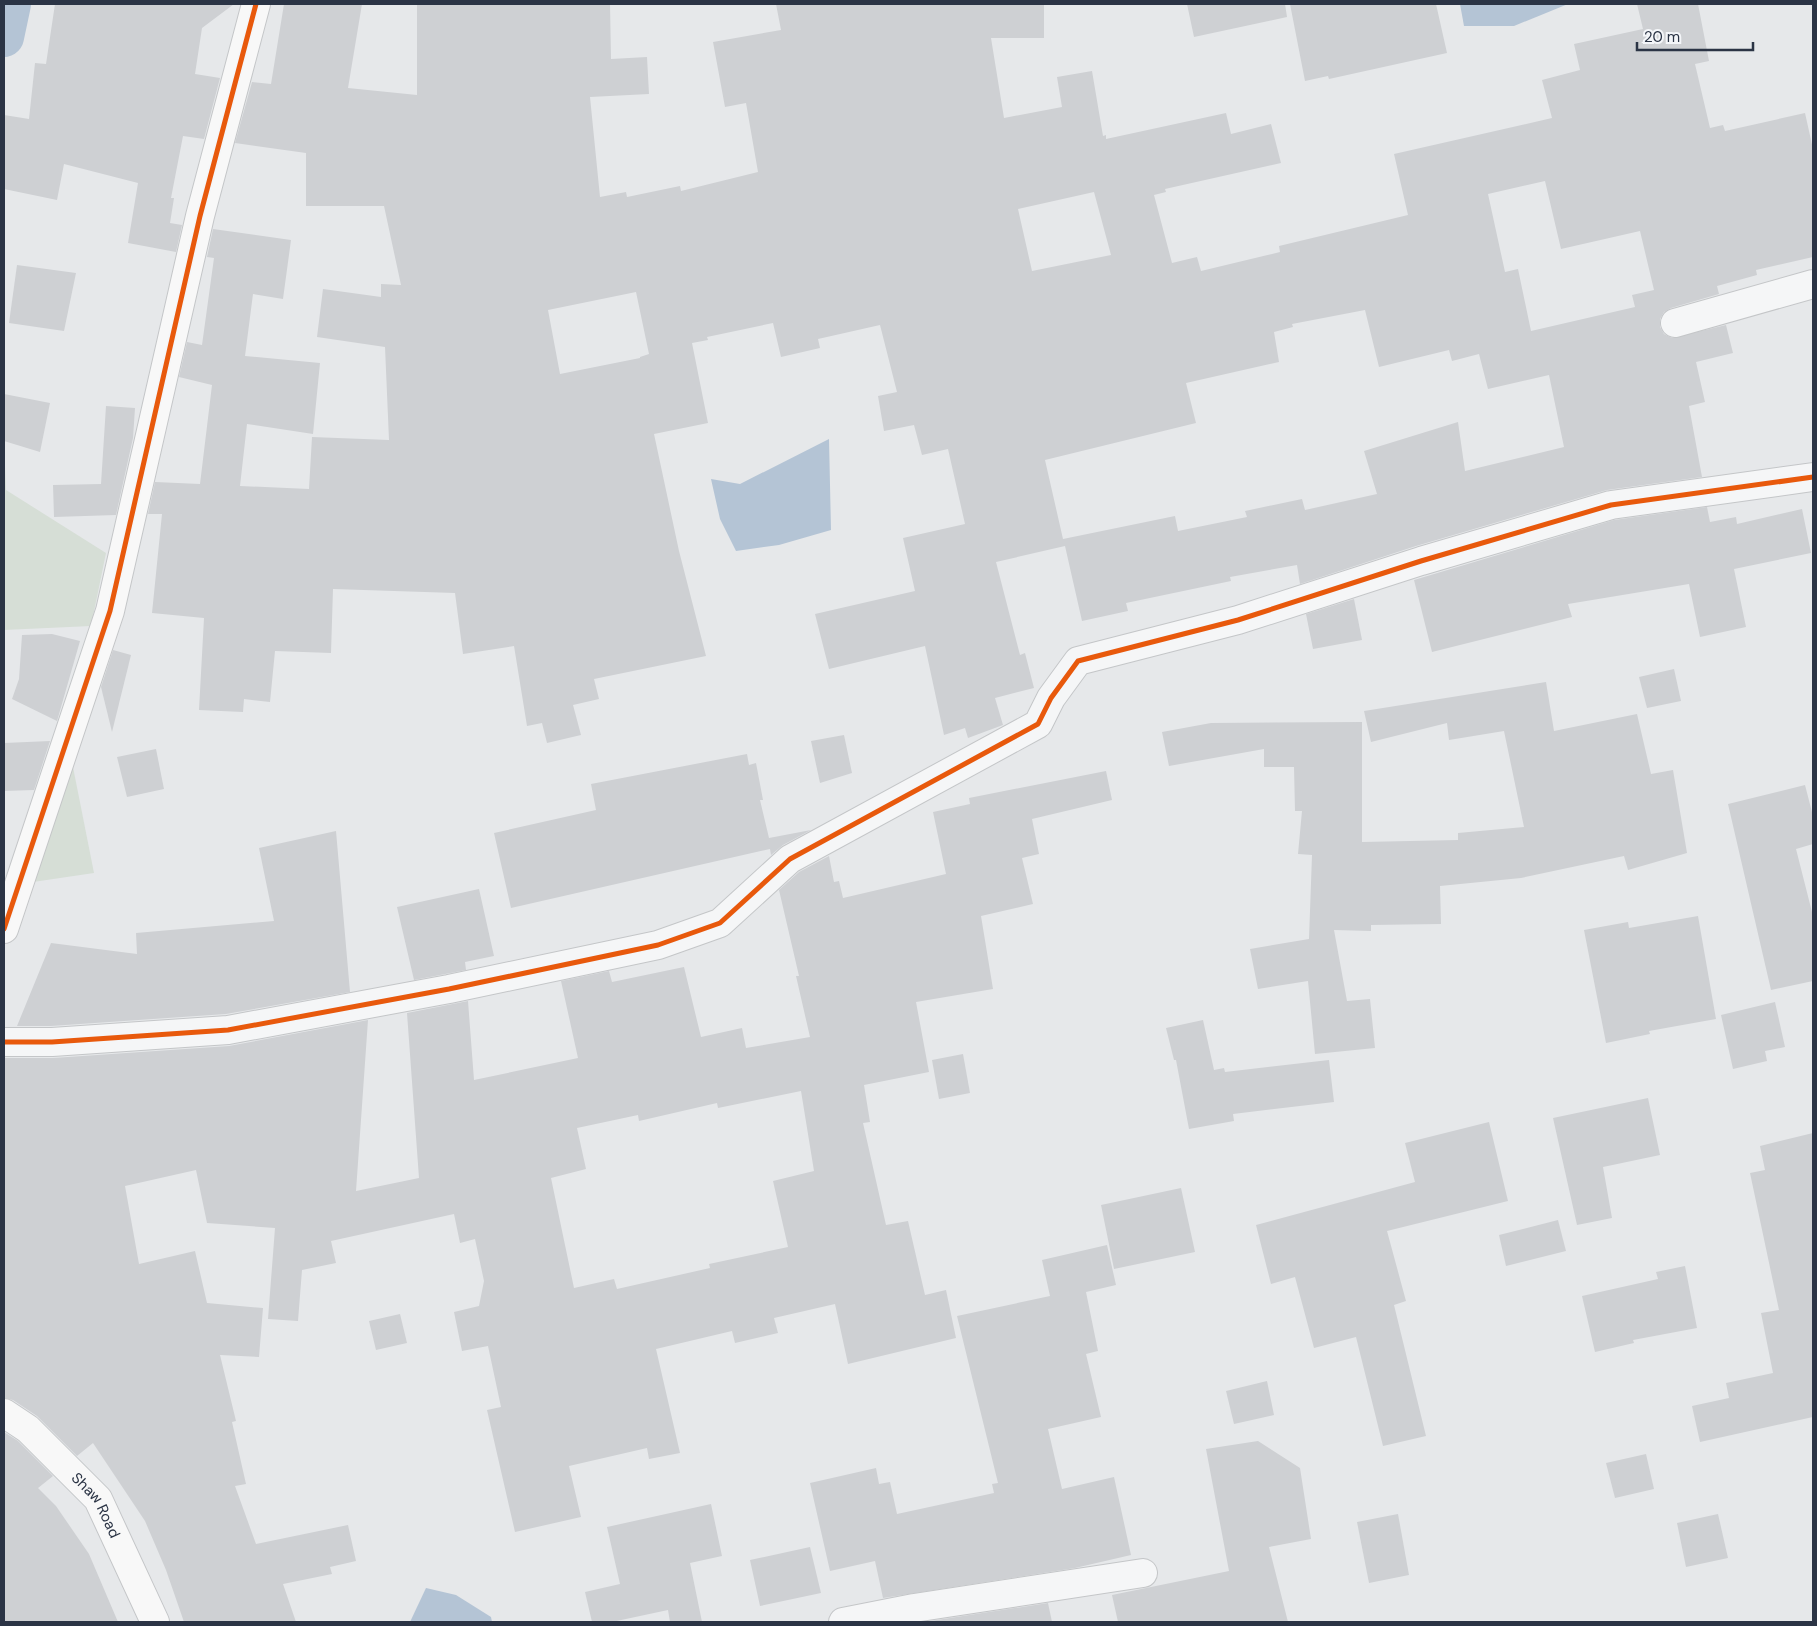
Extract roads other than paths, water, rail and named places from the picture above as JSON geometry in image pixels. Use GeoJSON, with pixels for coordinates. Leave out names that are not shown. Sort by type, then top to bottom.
{"type":"FeatureCollection","features":[{"type":"Feature","properties":{"kind":"street"},"geometry":{"type":"LineString","coordinates":[[4,929],[110,611],[200,216],[256,4]]}},
{"type":"Feature","properties":{"kind":"street"},"geometry":{"type":"LineString","coordinates":[[1675,323],[1813,284]]}},
{"type":"Feature","properties":{"kind":"street"},"geometry":{"type":"LineString","coordinates":[[4,1042],[52,1042],[228,1030],[449,988],[658,945],[720,923],[790,859],[1038,724],[1052,698],[1078,661],[1238,620],[1421,561],[1611,505],[1813,477]]}},
{"type":"Feature","properties":{"kind":"street","name":"Shaw Road"},"geometry":{"type":"LineString","coordinates":[[4,1413],[28,1429],[98,1499],[155,1622]]}},
{"type":"Feature","properties":{"kind":"street"},"geometry":{"type":"LineString","coordinates":[[843,1622],[914,1608],[1143,1573]]}},
{"type":"Feature","properties":{"kind":"water"},"geometry":{"type":"Polygon","coordinates":[[[1460,4],[1568,4],[1514,26],[1464,26],[1460,4]]]}},
{"type":"Feature","properties":{"kind":"water"},"geometry":{"type":"Polygon","coordinates":[[[829,439],[831,530],[779,545],[736,551],[720,519],[711,479],[740,484],[829,439]]]}},
{"type":"Feature","properties":{"kind":"water"},"geometry":{"type":"Polygon","coordinates":[[[426,1588],[456,1595],[491,1617],[492,1622],[410,1622],[426,1588]]]}},
{"type":"Feature","properties":{"kind":"waterway"},"geometry":{"type":"LineString","coordinates":[[4,37],[11,4]]}}]}
